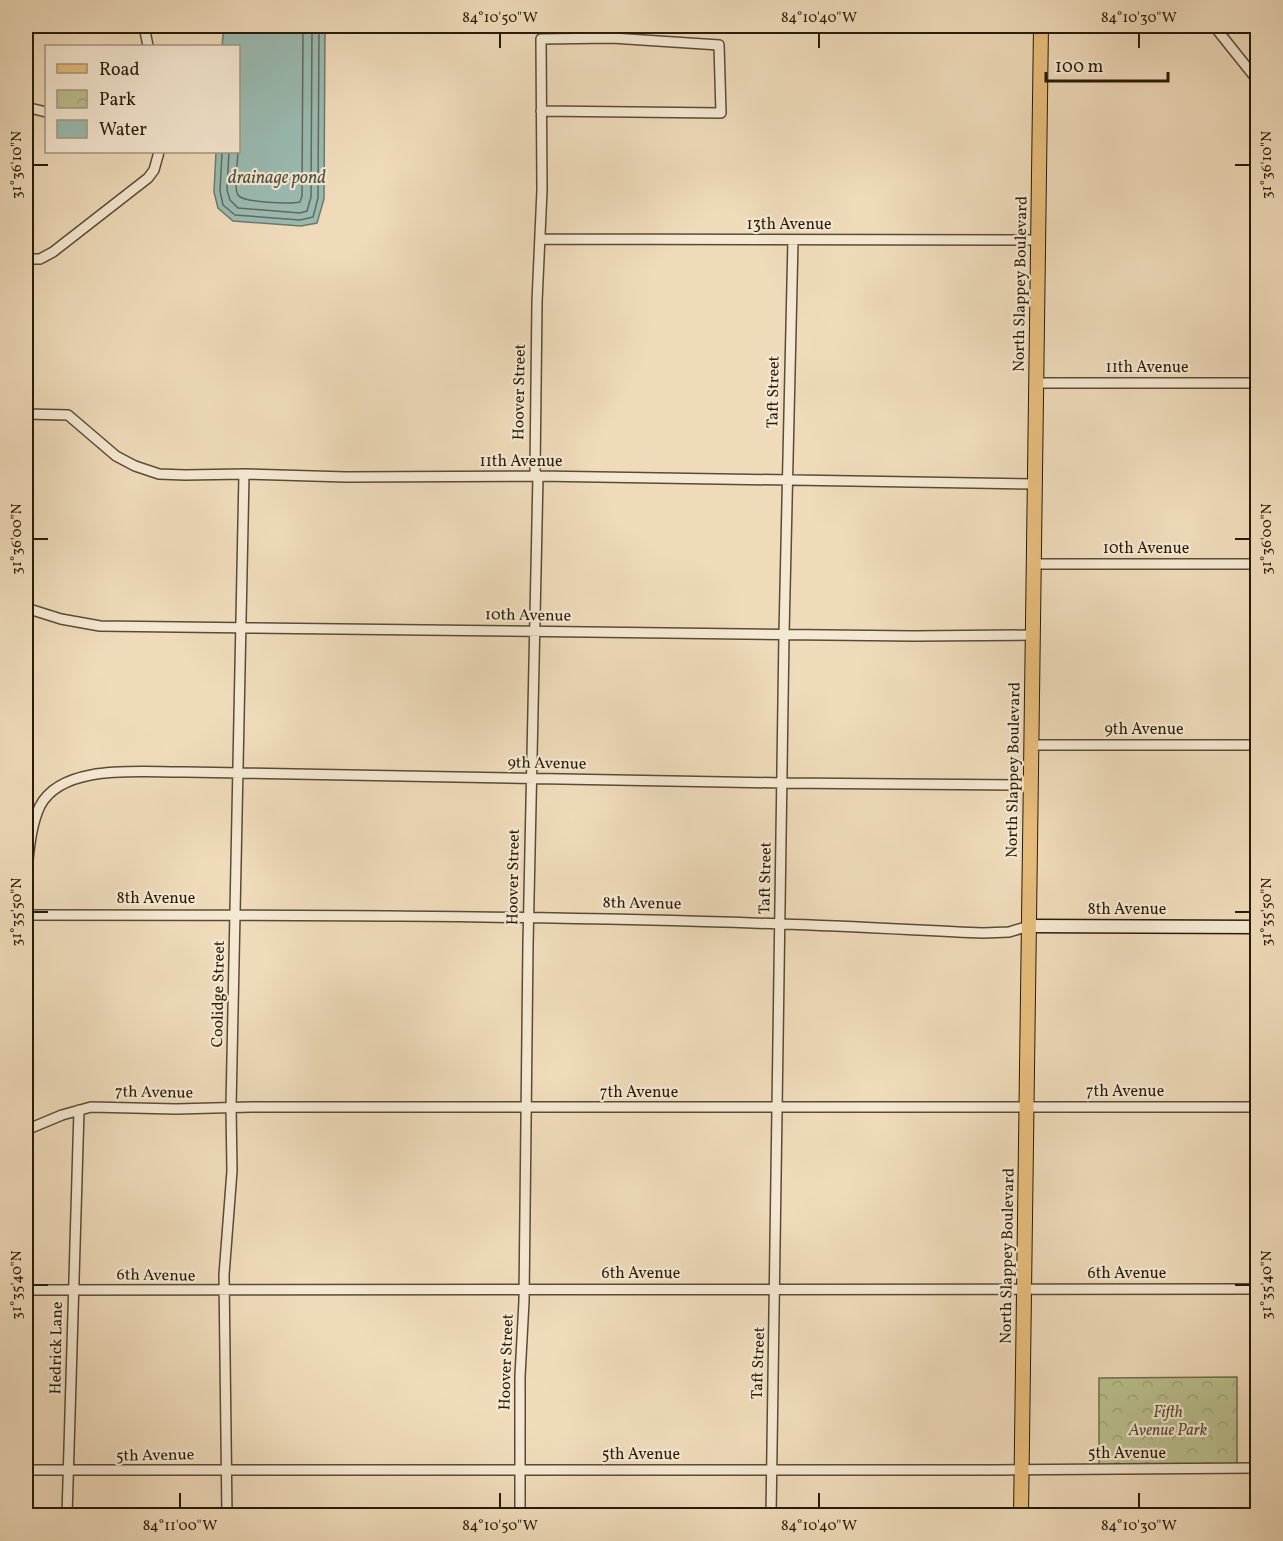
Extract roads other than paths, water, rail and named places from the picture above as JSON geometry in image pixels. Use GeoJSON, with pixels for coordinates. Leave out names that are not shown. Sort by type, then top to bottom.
{"type":"FeatureCollection","features":[{"type":"Feature","properties":{"kind":"main road","name":"North Slappey Boulevard"},"geometry":{"type":"LineString","coordinates":[[1021,1515],[1041,26]]}},
{"type":"Feature","properties":{"kind":"street"},"geometry":{"type":"LineString","coordinates":[[144,26],[148,45]]}},
{"type":"Feature","properties":{"kind":"street"},"geometry":{"type":"LineString","coordinates":[[541,111],[721,113],[719,45],[612,38],[612,26]]}},
{"type":"Feature","properties":{"kind":"street"},"geometry":{"type":"LineString","coordinates":[[1214,26],[1257,81]]}},
{"type":"Feature","properties":{"kind":"street","name":"Hoover Street"},"geometry":{"type":"LineString","coordinates":[[520,1515],[520,1376],[524,1289],[538,476],[535,472],[535,422],[540,239],[541,39],[612,38]]}},
{"type":"Feature","properties":{"kind":"street"},"geometry":{"type":"LineString","coordinates":[[26,107],[45,112]]}},
{"type":"Feature","properties":{"kind":"street"},"geometry":{"type":"LineString","coordinates":[[26,259],[40,259],[54,252],[136,189],[154,170],[159,153]]}},
{"type":"Feature","properties":{"kind":"street","name":"13th Avenue"},"geometry":{"type":"LineString","coordinates":[[540,239],[1038,240]]}},
{"type":"Feature","properties":{"kind":"street","name":"Taft Street"},"geometry":{"type":"LineString","coordinates":[[771,1515],[784,634],[793,240]]}},
{"type":"Feature","properties":{"kind":"street","name":"11th Avenue"},"geometry":{"type":"LineString","coordinates":[[1036,383],[1257,383]]}},
{"type":"Feature","properties":{"kind":"street","name":"11th Avenue"},"geometry":{"type":"LineString","coordinates":[[26,414],[68,416],[116,456],[135,466],[159,474],[346,477],[538,476],[788,482],[1035,484]]}},
{"type":"Feature","properties":{"kind":"street","name":"Coolidge Street"},"geometry":{"type":"LineString","coordinates":[[227,1515],[224,1292],[232,1171],[231,1107],[244,474]]}},
{"type":"Feature","properties":{"kind":"street","name":"10th Avenue"},"geometry":{"type":"LineString","coordinates":[[1034,564],[1257,564]]}},
{"type":"Feature","properties":{"kind":"street","name":"10th Avenue"},"geometry":{"type":"LineString","coordinates":[[26,608],[61,619],[96,626],[913,636],[1033,635]]}},
{"type":"Feature","properties":{"kind":"street","name":"9th Avenue"},"geometry":{"type":"LineString","coordinates":[[1031,745],[1257,745]]}},
{"type":"Feature","properties":{"kind":"street","name":"9th Avenue"},"geometry":{"type":"LineString","coordinates":[[26,878],[32,833],[44,799],[64,783],[93,774],[1031,785]]}},
{"type":"Feature","properties":{"kind":"street","name":"8th Avenue"},"geometry":{"type":"LineString","coordinates":[[26,915],[529,919],[780,924],[983,933],[1009,932],[1029,927],[1257,927]]}},
{"type":"Feature","properties":{"kind":"street","name":"7th Avenue"},"geometry":{"type":"LineString","coordinates":[[26,1130],[79,1110],[102,1107],[176,1109],[231,1107],[1257,1107]]}},
{"type":"Feature","properties":{"kind":"street","name":"Hedrick Lane"},"geometry":{"type":"LineString","coordinates":[[67,1515],[79,1110]]}},
{"type":"Feature","properties":{"kind":"street","name":"6th Avenue"},"geometry":{"type":"LineString","coordinates":[[26,1290],[224,1292],[524,1289],[1257,1289]]}},
{"type":"Feature","properties":{"kind":"street","name":"5th Avenue"},"geometry":{"type":"LineString","coordinates":[[26,1470],[1257,1468]]}},
{"type":"Feature","properties":{"kind":"water","name":"drainage pond"},"geometry":{"type":"Polygon","coordinates":[[[224,26],[325,26],[324,199],[317,223],[301,226],[233,221],[218,208],[214,192],[216,153],[240,153],[240,45],[222,45],[224,26]]]}},
{"type":"Feature","properties":{"kind":"park label","name":"Fifth Avenue Park"},"geometry":{"type":"Point","coordinates":[1168,1422]}}]}
